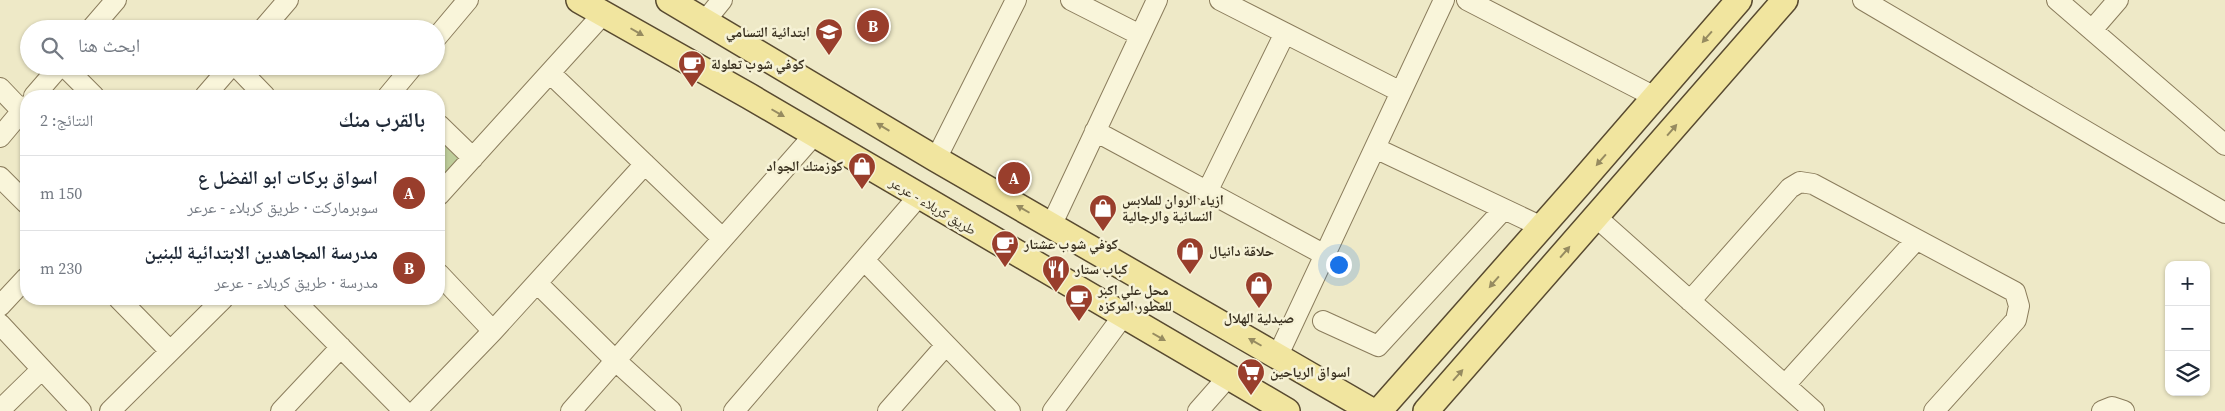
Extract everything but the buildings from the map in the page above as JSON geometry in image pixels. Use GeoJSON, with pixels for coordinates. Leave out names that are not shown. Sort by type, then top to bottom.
{"type":"FeatureCollection","features":[{"type":"Feature","properties":{"kind":"main road","name":"طريق كربلاء - عرعر"},"geometry":{"type":"LineString","coordinates":[[579,0],[1287,411]]}},
{"type":"Feature","properties":{"kind":"main road"},"geometry":{"type":"LineString","coordinates":[[669,0],[936,159],[1372,411]]}},
{"type":"Feature","properties":{"kind":"main road"},"geometry":{"type":"LineString","coordinates":[[1379,411],[1739,0]]}},
{"type":"Feature","properties":{"kind":"main road"},"geometry":{"type":"LineString","coordinates":[[1426,411],[1785,0]]}},
{"type":"Feature","properties":{"kind":"main road"},"geometry":{"type":"LineString","coordinates":[[1462,318],[1457,332],[1465,345],[1472,348],[1486,344]]}},
{"type":"Feature","properties":{"kind":"main road"},"geometry":{"type":"LineString","coordinates":[[1331,388],[1360,393],[1377,392],[1393,386],[1412,374]]}},
{"type":"Feature","properties":{"kind":"street"},"geometry":{"type":"LineString","coordinates":[[99,20],[116,0]]}},
{"type":"Feature","properties":{"kind":"street"},"geometry":{"type":"LineString","coordinates":[[271,20],[288,0]]}},
{"type":"Feature","properties":{"kind":"street"},"geometry":{"type":"LineString","coordinates":[[445,27],[468,0]]}},
{"type":"Feature","properties":{"kind":"street"},"geometry":{"type":"LineString","coordinates":[[705,21],[722,0]]}},
{"type":"Feature","properties":{"kind":"street"},"geometry":{"type":"LineString","coordinates":[[936,159],[1016,0]]}},
{"type":"Feature","properties":{"kind":"street"},"geometry":{"type":"LineString","coordinates":[[1071,0],[1140,35]]}},
{"type":"Feature","properties":{"kind":"street"},"geometry":{"type":"LineString","coordinates":[[1051,226],[1157,0]]}},
{"type":"Feature","properties":{"kind":"street"},"geometry":{"type":"LineString","coordinates":[[1220,0],[1401,92]]}},
{"type":"Feature","properties":{"kind":"street"},"geometry":{"type":"LineString","coordinates":[[1278,355],[1444,0]]}},
{"type":"Feature","properties":{"kind":"street"},"geometry":{"type":"LineString","coordinates":[[1467,0],[1655,97]]}},
{"type":"Feature","properties":{"kind":"street"},"geometry":{"type":"LineString","coordinates":[[1863,0],[2225,213]]}},
{"type":"Feature","properties":{"kind":"street"},"geometry":{"type":"LineString","coordinates":[[2058,0],[2225,145]]}},
{"type":"Feature","properties":{"kind":"street"},"geometry":{"type":"LineString","coordinates":[[2092,30],[2118,0]]}},
{"type":"Feature","properties":{"kind":"street"},"geometry":{"type":"LineString","coordinates":[[445,188],[604,13]]}},
{"type":"Feature","properties":{"kind":"street"},"geometry":{"type":"LineString","coordinates":[[1208,192],[1285,33]]}},
{"type":"Feature","properties":{"kind":"street"},"geometry":{"type":"LineString","coordinates":[[550,74],[722,238]]}},
{"type":"Feature","properties":{"kind":"street"},"geometry":{"type":"LineString","coordinates":[[40,90],[52,75]]}},
{"type":"Feature","properties":{"kind":"street"},"geometry":{"type":"LineString","coordinates":[[73,75],[88,90]]}},
{"type":"Feature","properties":{"kind":"street"},"geometry":{"type":"LineString","coordinates":[[209,90],[223,75]]}},
{"type":"Feature","properties":{"kind":"street"},"geometry":{"type":"LineString","coordinates":[[245,75],[260,90]]}},
{"type":"Feature","properties":{"kind":"street"},"geometry":{"type":"LineString","coordinates":[[400,90],[408,75]]}},
{"type":"Feature","properties":{"kind":"street"},"geometry":{"type":"LineString","coordinates":[[0,88],[20,99]]}},
{"type":"Feature","properties":{"kind":"street"},"geometry":{"type":"LineString","coordinates":[[0,137],[20,113]]}},
{"type":"Feature","properties":{"kind":"street"},"geometry":{"type":"LineString","coordinates":[[445,131],[473,158]]}},
{"type":"Feature","properties":{"kind":"street"},"geometry":{"type":"LineString","coordinates":[[1095,131],[1325,256]]}},
{"type":"Feature","properties":{"kind":"street"},"geometry":{"type":"LineString","coordinates":[[571,411],[814,135]]}},
{"type":"Feature","properties":{"kind":"street"},"geometry":{"type":"LineString","coordinates":[[1375,148],[1542,227]]}},
{"type":"Feature","properties":{"kind":"street"},"geometry":{"type":"LineString","coordinates":[[416,411],[493,331],[645,164]]}},
{"type":"Feature","properties":{"kind":"street"},"geometry":{"type":"LineString","coordinates":[[0,177],[20,197]]}},
{"type":"Feature","properties":{"kind":"street"},"geometry":{"type":"LineString","coordinates":[[1690,300],[1790,188],[1800,182],[1813,184],[2015,292],[2019,306],[2016,320],[1934,411]]}},
{"type":"Feature","properties":{"kind":"street"},"geometry":{"type":"LineString","coordinates":[[734,411],[865,261],[918,197]]}},
{"type":"Feature","properties":{"kind":"street"},"geometry":{"type":"LineString","coordinates":[[1323,321],[1378,346],[1504,209]]}},
{"type":"Feature","properties":{"kind":"street"},"geometry":{"type":"LineString","coordinates":[[1596,216],[1814,411]]}},
{"type":"Feature","properties":{"kind":"street"},"geometry":{"type":"LineString","coordinates":[[1785,385],[1916,240]]}},
{"type":"Feature","properties":{"kind":"street"},"geometry":{"type":"LineString","coordinates":[[865,261],[1010,411]]}},
{"type":"Feature","properties":{"kind":"street"},"geometry":{"type":"LineString","coordinates":[[445,280],[493,331]]}},
{"type":"Feature","properties":{"kind":"street"},"geometry":{"type":"LineString","coordinates":[[537,283],[616,361],[671,411]]}},
{"type":"Feature","properties":{"kind":"street"},"geometry":{"type":"LineString","coordinates":[[0,306],[20,284]]}},
{"type":"Feature","properties":{"kind":"street"},"geometry":{"type":"LineString","coordinates":[[126,305],[170,351]]}},
{"type":"Feature","properties":{"kind":"street"},"geometry":{"type":"LineString","coordinates":[[110,411],[217,305]]}},
{"type":"Feature","properties":{"kind":"street"},"geometry":{"type":"LineString","coordinates":[[301,305],[404,411]]}},
{"type":"Feature","properties":{"kind":"street"},"geometry":{"type":"LineString","coordinates":[[1053,411],[1123,316]]}},
{"type":"Feature","properties":{"kind":"street"},"geometry":{"type":"LineString","coordinates":[[0,324],[81,411]]}},
{"type":"Feature","properties":{"kind":"street"},"geometry":{"type":"LineString","coordinates":[[888,411],[946,345]]}},
{"type":"Feature","properties":{"kind":"street"},"geometry":{"type":"LineString","coordinates":[[281,411],[341,347]]}},
{"type":"Feature","properties":{"kind":"street"},"geometry":{"type":"LineString","coordinates":[[0,410],[42,369]]}},
{"type":"Feature","properties":{"kind":"street"},"geometry":{"type":"LineString","coordinates":[[1198,411],[1228,377]]}},
{"type":"Feature","properties":{"kind":"street"},"geometry":{"type":"LineString","coordinates":[[2102,411],[2112,407],[2124,411]]}},
{"type":"Feature","properties":{"kind":"green space"},"geometry":{"type":"Polygon","coordinates":[[[445,145],[461,160],[445,177],[445,145]]]}},
{"type":"Feature","properties":{"kind":"place","name":"مدرسة المجاهدين الابتدائية للبنين"},"geometry":{"type":"Point","coordinates":[873,26]}},
{"type":"Feature","properties":{"kind":"place","name":"ابتدائية التسامي"},"geometry":{"type":"Point","coordinates":[829,56]}},
{"type":"Feature","properties":{"kind":"place","name":"كوفي شوب تعلولة"},"geometry":{"type":"Point","coordinates":[692,88]}},
{"type":"Feature","properties":{"kind":"place","name":"اسواق بركات ابو الفضل ع"},"geometry":{"type":"Point","coordinates":[1014,178]}},
{"type":"Feature","properties":{"kind":"place","name":"كوزمتك الجواد"},"geometry":{"type":"Point","coordinates":[862,190]}},
{"type":"Feature","properties":{"kind":"place","name":"ازياء الروان للملابس النسائية والرجالية"},"geometry":{"type":"Point","coordinates":[1103,232]}},
{"type":"Feature","properties":{"kind":"place","name":"كوفي شوب عشتار"},"geometry":{"type":"Point","coordinates":[1005,268]}},
{"type":"Feature","properties":{"kind":"place","name":"حلاقة دانيال"},"geometry":{"type":"Point","coordinates":[1190,275]}},
{"type":"Feature","properties":{"kind":"place","name":"كباب ستار"},"geometry":{"type":"Point","coordinates":[1056,293]}},
{"type":"Feature","properties":{"kind":"place","name":"صيدلية الهلال"},"geometry":{"type":"Point","coordinates":[1259,309]}},
{"type":"Feature","properties":{"kind":"place","name":"محل علي اكبر للعطور المركزه"},"geometry":{"type":"Point","coordinates":[1079,322]}},
{"type":"Feature","properties":{"kind":"place","name":"اسواق الرياحين"},"geometry":{"type":"Point","coordinates":[1251,396]}}]}
